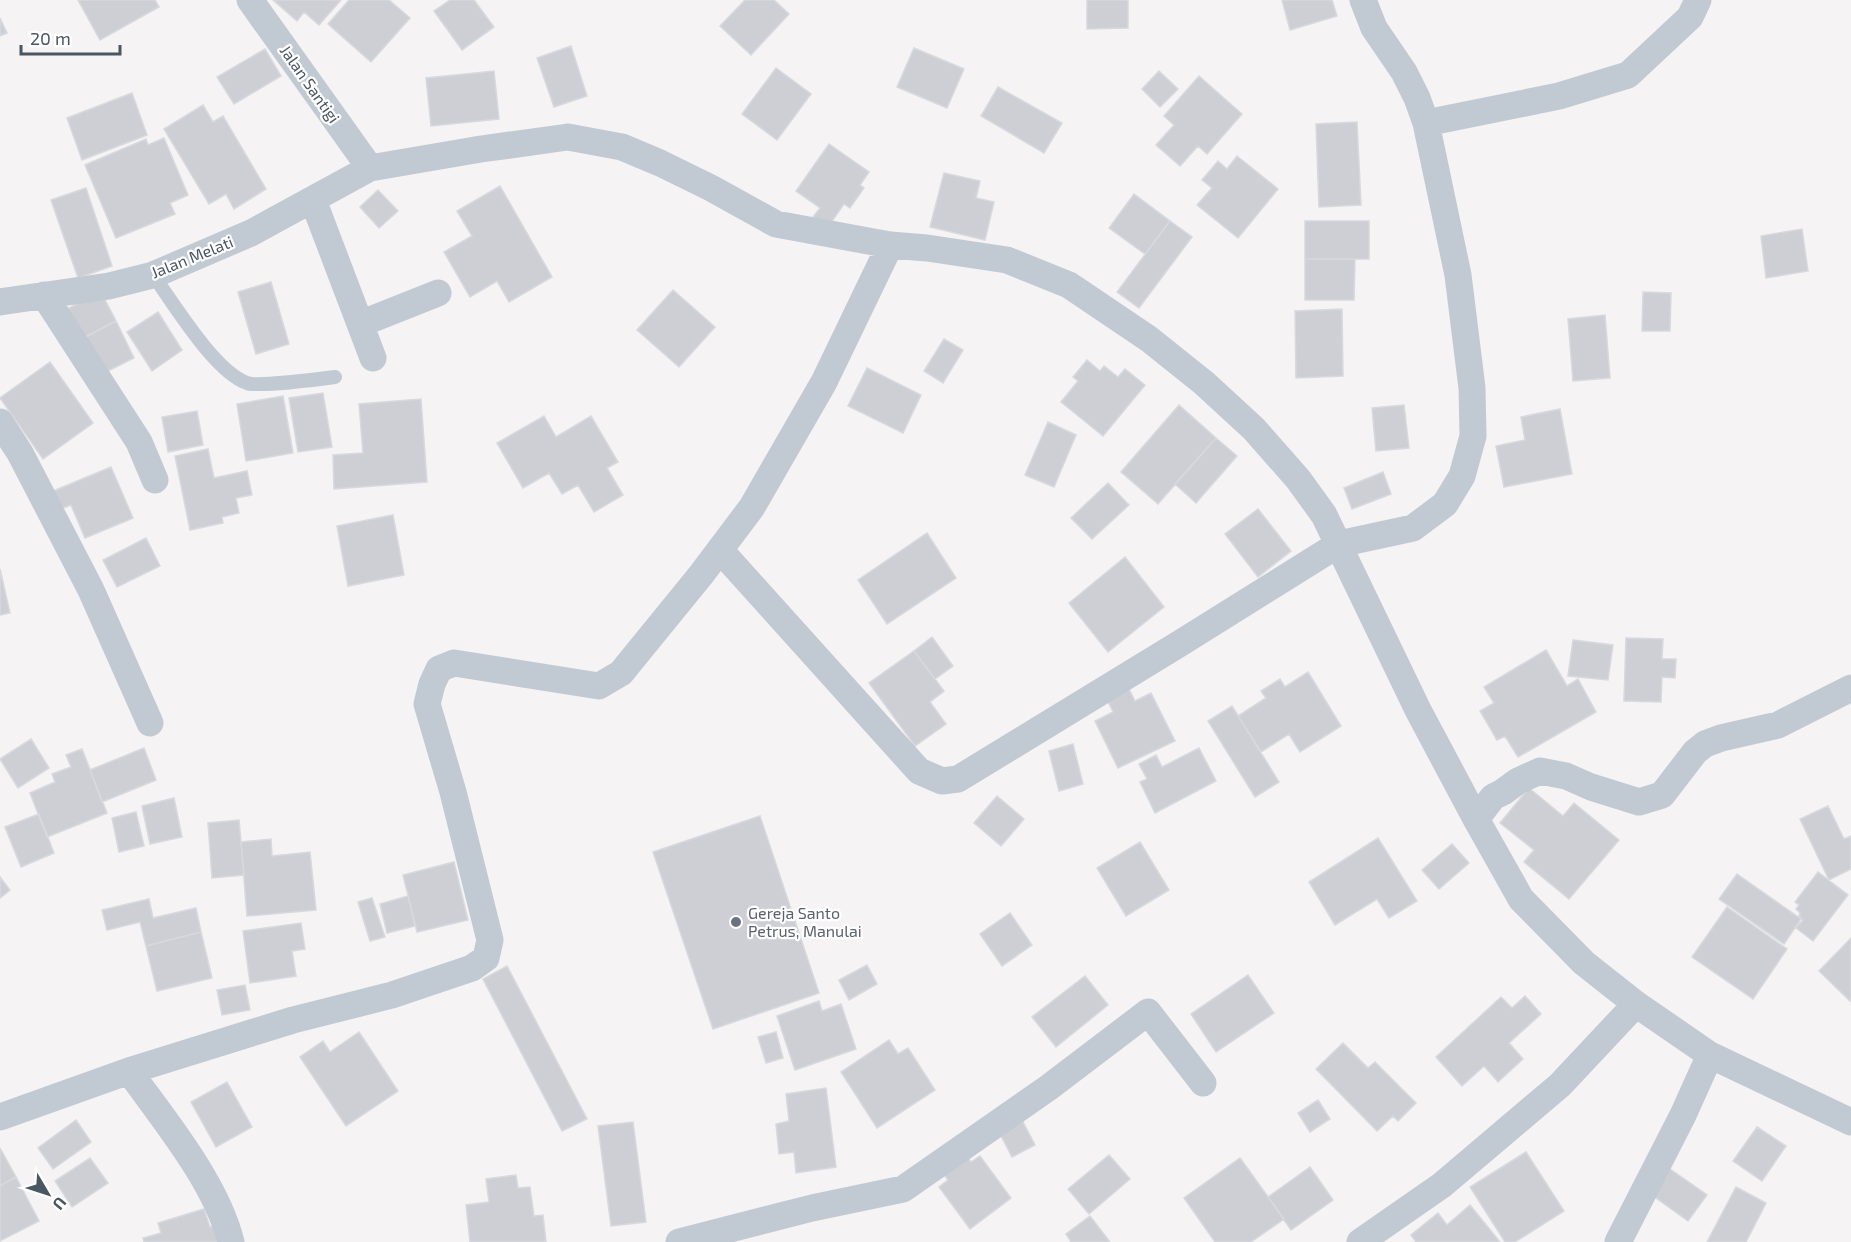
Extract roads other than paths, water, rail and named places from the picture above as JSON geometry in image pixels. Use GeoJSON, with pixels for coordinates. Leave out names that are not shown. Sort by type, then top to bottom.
{"type":"FeatureCollection","features":[{"type":"Feature","properties":{"kind":"street","name":"Jalan Santigi"},"geometry":{"type":"LineString","coordinates":[[250,0],[370,168]]}},
{"type":"Feature","properties":{"kind":"street"},"geometry":{"type":"LineString","coordinates":[[720,550],[919,771],[942,781],[958,779],[1338,544],[1413,528],[1445,504],[1462,476],[1473,436],[1472,388],[1458,275],[1426,123],[1404,72],[1374,28],[1363,0]]}},
{"type":"Feature","properties":{"kind":"street"},"geometry":{"type":"LineString","coordinates":[[1426,123],[1559,96],[1628,75],[1690,17],[1698,0]]}},
{"type":"Feature","properties":{"kind":"street","name":"Jalan Melati"},"geometry":{"type":"LineString","coordinates":[[0,302],[109,286],[153,275],[251,233],[370,168],[568,137],[622,147],[711,188],[776,224],[890,245],[1007,260],[1069,285],[1149,339],[1204,383],[1254,429],[1298,479],[1324,516],[1418,710],[1521,899],[1584,963],[1636,1004],[1710,1055],[1851,1122]]}},
{"type":"Feature","properties":{"kind":"street"},"geometry":{"type":"LineString","coordinates":[[313,200],[373,358]]}},
{"type":"Feature","properties":{"kind":"street"},"geometry":{"type":"LineString","coordinates":[[0,1117],[129,1071],[294,1020],[392,995],[472,968],[486,958],[490,940],[453,792],[427,704],[439,669],[454,663],[599,686],[621,674],[752,507],[824,382],[890,245]]}},
{"type":"Feature","properties":{"kind":"street"},"geometry":{"type":"LineString","coordinates":[[360,324],[438,293]]}},
{"type":"Feature","properties":{"kind":"street"},"geometry":{"type":"LineString","coordinates":[[44,296],[139,442],[155,480]]}},
{"type":"Feature","properties":{"kind":"street"},"geometry":{"type":"LineString","coordinates":[[0,422],[20,453],[91,590],[150,723]]}},
{"type":"Feature","properties":{"kind":"street"},"geometry":{"type":"LineString","coordinates":[[1476,819],[1493,796],[1540,771],[1566,776],[1591,787],[1639,802],[1662,795],[1695,752],[1705,744],[1720,738],[1778,725],[1851,688]]}},
{"type":"Feature","properties":{"kind":"street"},"geometry":{"type":"LineString","coordinates":[[1360,1242],[1442,1185],[1560,1085],[1636,1004]]}},
{"type":"Feature","properties":{"kind":"street"},"geometry":{"type":"LineString","coordinates":[[679,1242],[812,1208],[903,1190],[1048,1089],[1148,1012],[1203,1083]]}},
{"type":"Feature","properties":{"kind":"street"},"geometry":{"type":"LineString","coordinates":[[1618,1242],[1683,1115],[1710,1055]]}},
{"type":"Feature","properties":{"kind":"street"},"geometry":{"type":"LineString","coordinates":[[129,1071],[183,1147],[210,1190],[231,1242]]}},
{"type":"Feature","properties":{"kind":"lane"},"geometry":{"type":"LineString","coordinates":[[153,275],[208,352],[227,372],[248,384],[335,377]]}},
{"type":"Feature","properties":{"kind":"place","name":"Gereja Santo Petrus, Manulai"},"geometry":{"type":"Point","coordinates":[736,922]}}]}
